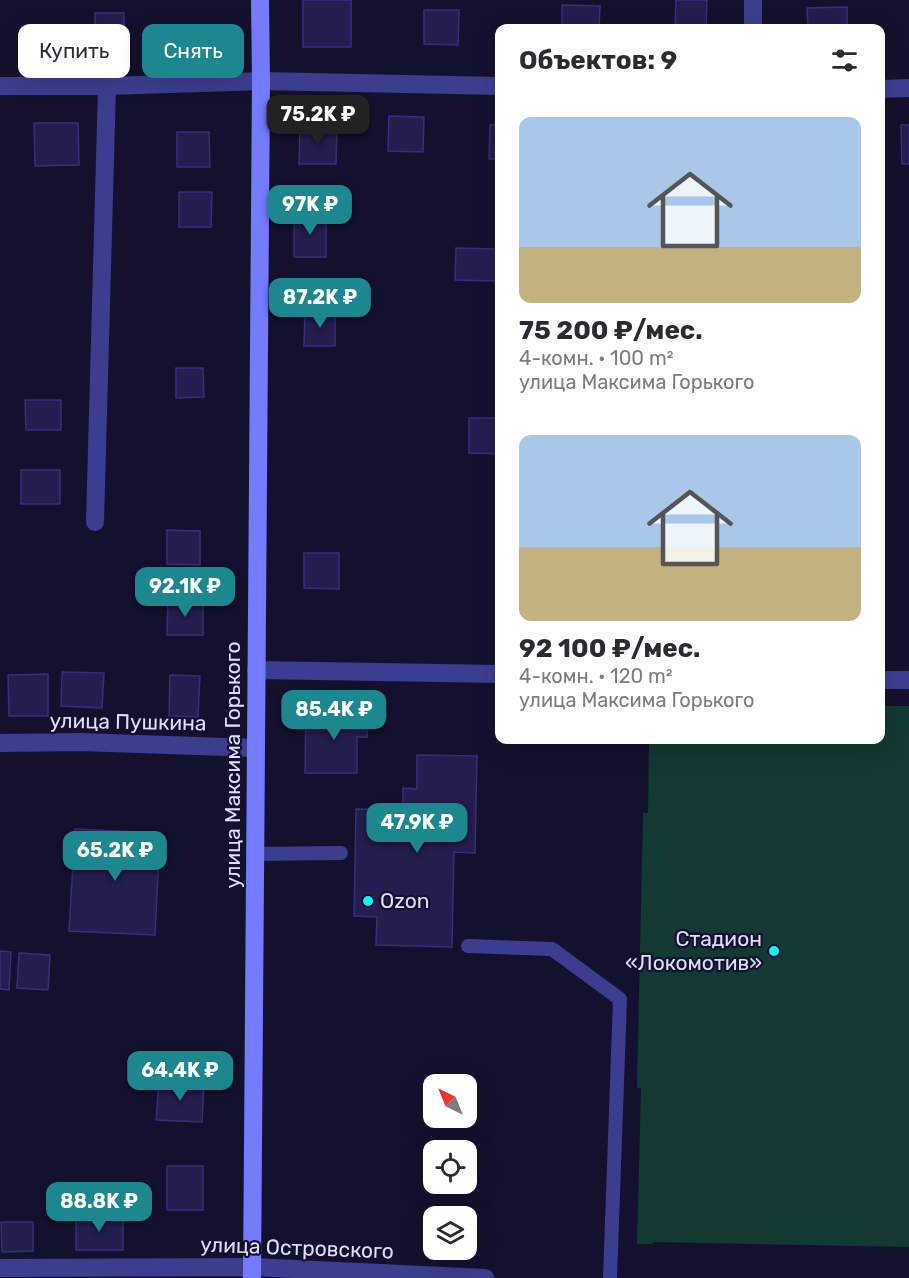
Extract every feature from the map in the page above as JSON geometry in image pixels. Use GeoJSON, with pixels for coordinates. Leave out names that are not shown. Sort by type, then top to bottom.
{"type":"FeatureCollection","features":[{"type":"Feature","properties":{"kind":"street","name":"улица Максима Горького"},"geometry":{"type":"LineString","coordinates":[[252,1273],[260,0]]}},
{"type":"Feature","properties":{"kind":"street"},"geometry":{"type":"LineString","coordinates":[[753,0],[753,24]]}},
{"type":"Feature","properties":{"kind":"street"},"geometry":{"type":"LineString","coordinates":[[0,86],[107,86],[261,81],[495,86]]}},
{"type":"Feature","properties":{"kind":"street"},"geometry":{"type":"LineString","coordinates":[[95,522],[107,86]]}},
{"type":"Feature","properties":{"kind":"street"},"geometry":{"type":"LineString","coordinates":[[885,89],[909,88]]}},
{"type":"Feature","properties":{"kind":"street"},"geometry":{"type":"LineString","coordinates":[[256,670],[495,674]]}},
{"type":"Feature","properties":{"kind":"street"},"geometry":{"type":"LineString","coordinates":[[885,680],[909,680]]}},
{"type":"Feature","properties":{"kind":"street","name":"улица Пушкина"},"geometry":{"type":"LineString","coordinates":[[0,743],[81,742],[255,748]]}},
{"type":"Feature","properties":{"kind":"street","name":"улица Островского"},"geometry":{"type":"LineString","coordinates":[[0,1268],[484,1278]]}},
{"type":"Feature","properties":{"kind":"lane"},"geometry":{"type":"LineString","coordinates":[[255,854],[341,853]]}},
{"type":"Feature","properties":{"kind":"lane"},"geometry":{"type":"LineString","coordinates":[[468,946],[552,949],[620,999],[610,1278]]}},
{"type":"Feature","properties":{"kind":"green space","name":"Стадион «Локомотив»"},"geometry":{"type":"Polygon","coordinates":[[[885,706],[909,706],[909,1247],[653,1242],[652,1244],[637,1244],[641,1088],[637,1088],[643,813],[648,813],[649,744],[885,744],[885,706]]]}},
{"type":"Feature","properties":{"kind":"building"},"geometry":{"type":"Polygon","coordinates":[[[303,0],[351,0],[351,47],[303,47],[303,0]]]}},
{"type":"Feature","properties":{"kind":"building"},"geometry":{"type":"Polygon","coordinates":[[[676,0],[707,0],[706,24],[675,24],[676,0]]]}},
{"type":"Feature","properties":{"kind":"building"},"geometry":{"type":"Polygon","coordinates":[[[562,5],[600,6],[599,24],[562,24],[562,5]]]}},
{"type":"Feature","properties":{"kind":"building"},"geometry":{"type":"Polygon","coordinates":[[[847,7],[847,24],[808,24],[807,8],[847,7]]]}},
{"type":"Feature","properties":{"kind":"building"},"geometry":{"type":"Polygon","coordinates":[[[424,10],[459,10],[458,45],[424,44],[424,10]]]}},
{"type":"Feature","properties":{"kind":"building"},"geometry":{"type":"Polygon","coordinates":[[[95,13],[124,13],[124,24],[95,24],[95,13]]]}},
{"type":"Feature","properties":{"kind":"building"},"geometry":{"type":"Polygon","coordinates":[[[389,116],[424,117],[423,152],[388,151],[389,116]]]}},
{"type":"Feature","properties":{"kind":"building"},"geometry":{"type":"Polygon","coordinates":[[[34,123],[78,123],[79,165],[35,166],[34,123]]]}},
{"type":"Feature","properties":{"kind":"building"},"geometry":{"type":"Polygon","coordinates":[[[490,125],[495,125],[495,159],[489,159],[490,125]]]}},
{"type":"Feature","properties":{"kind":"building"},"geometry":{"type":"Polygon","coordinates":[[[901,125],[909,125],[909,164],[902,164],[901,125]]]}},
{"type":"Feature","properties":{"kind":"building"},"geometry":{"type":"Polygon","coordinates":[[[300,128],[337,129],[336,164],[299,164],[300,128]]]}},
{"type":"Feature","properties":{"kind":"building"},"geometry":{"type":"Polygon","coordinates":[[[177,132],[209,132],[210,167],[177,167],[177,132]]]}},
{"type":"Feature","properties":{"kind":"building"},"geometry":{"type":"Polygon","coordinates":[[[179,192],[212,192],[211,227],[179,227],[179,192]]]}},
{"type":"Feature","properties":{"kind":"building"},"geometry":{"type":"Polygon","coordinates":[[[294,215],[326,215],[326,257],[294,257],[294,215]]]}},
{"type":"Feature","properties":{"kind":"building"},"geometry":{"type":"Polygon","coordinates":[[[456,248],[495,249],[495,281],[455,280],[456,248]]]}},
{"type":"Feature","properties":{"kind":"building"},"geometry":{"type":"Polygon","coordinates":[[[305,312],[335,313],[335,346],[304,346],[305,312]]]}},
{"type":"Feature","properties":{"kind":"building"},"geometry":{"type":"Polygon","coordinates":[[[176,368],[203,368],[204,397],[176,398],[176,368]]]}},
{"type":"Feature","properties":{"kind":"building"},"geometry":{"type":"Polygon","coordinates":[[[25,400],[61,400],[61,430],[26,430],[25,400]]]}},
{"type":"Feature","properties":{"kind":"building"},"geometry":{"type":"Polygon","coordinates":[[[469,418],[495,418],[495,454],[469,453],[469,418]]]}},
{"type":"Feature","properties":{"kind":"building"},"geometry":{"type":"Polygon","coordinates":[[[21,470],[60,470],[60,504],[21,504],[21,470]]]}},
{"type":"Feature","properties":{"kind":"building"},"geometry":{"type":"Polygon","coordinates":[[[167,530],[200,531],[200,565],[167,564],[167,530]]]}},
{"type":"Feature","properties":{"kind":"building"},"geometry":{"type":"Polygon","coordinates":[[[304,553],[339,553],[339,589],[304,588],[304,553]]]}},
{"type":"Feature","properties":{"kind":"building"},"geometry":{"type":"Polygon","coordinates":[[[168,600],[203,600],[203,635],[167,635],[168,600]]]}},
{"type":"Feature","properties":{"kind":"building"},"geometry":{"type":"Polygon","coordinates":[[[62,672],[104,673],[102,708],[61,706],[62,672]]]}},
{"type":"Feature","properties":{"kind":"building"},"geometry":{"type":"Polygon","coordinates":[[[48,674],[48,716],[9,716],[8,675],[48,674]]]}},
{"type":"Feature","properties":{"kind":"building"},"geometry":{"type":"Polygon","coordinates":[[[170,675],[200,676],[198,717],[169,716],[170,675]]]}},
{"type":"Feature","properties":{"kind":"building"},"geometry":{"type":"Polygon","coordinates":[[[306,711],[367,711],[367,737],[357,737],[357,773],[305,773],[306,711]]]}},
{"type":"Feature","properties":{"kind":"building"},"geometry":{"type":"Polygon","coordinates":[[[417,755],[477,756],[475,853],[454,852],[452,947],[376,945],[377,917],[354,916],[356,809],[403,810],[403,788],[417,789],[417,755]]]}},
{"type":"Feature","properties":{"kind":"building"},"geometry":{"type":"Polygon","coordinates":[[[75,829],[160,833],[155,935],[69,931],[75,829]]]}},
{"type":"Feature","properties":{"kind":"building"},"geometry":{"type":"Polygon","coordinates":[[[0,951],[11,952],[9,990],[0,989],[0,951]]]}},
{"type":"Feature","properties":{"kind":"building"},"geometry":{"type":"Polygon","coordinates":[[[19,953],[50,955],[48,990],[17,988],[19,953]]]}},
{"type":"Feature","properties":{"kind":"building"},"geometry":{"type":"Polygon","coordinates":[[[159,1082],[204,1085],[202,1122],[156,1120],[159,1082]]]}},
{"type":"Feature","properties":{"kind":"building"},"geometry":{"type":"Polygon","coordinates":[[[167,1166],[203,1166],[203,1210],[167,1210],[167,1166]]]}},
{"type":"Feature","properties":{"kind":"building"},"geometry":{"type":"Polygon","coordinates":[[[76,1215],[123,1216],[123,1250],[76,1250],[76,1215]]]}},
{"type":"Feature","properties":{"kind":"building"},"geometry":{"type":"Polygon","coordinates":[[[1,1222],[33,1222],[33,1251],[2,1252],[1,1222]]]}},
{"type":"Feature","properties":{"kind":"place","name":"Ozon"},"geometry":{"type":"Point","coordinates":[368,901]}},
{"type":"Feature","properties":{"kind":"place","name":"Стадион «Локомотив»"},"geometry":{"type":"Point","coordinates":[774,951]}}]}
